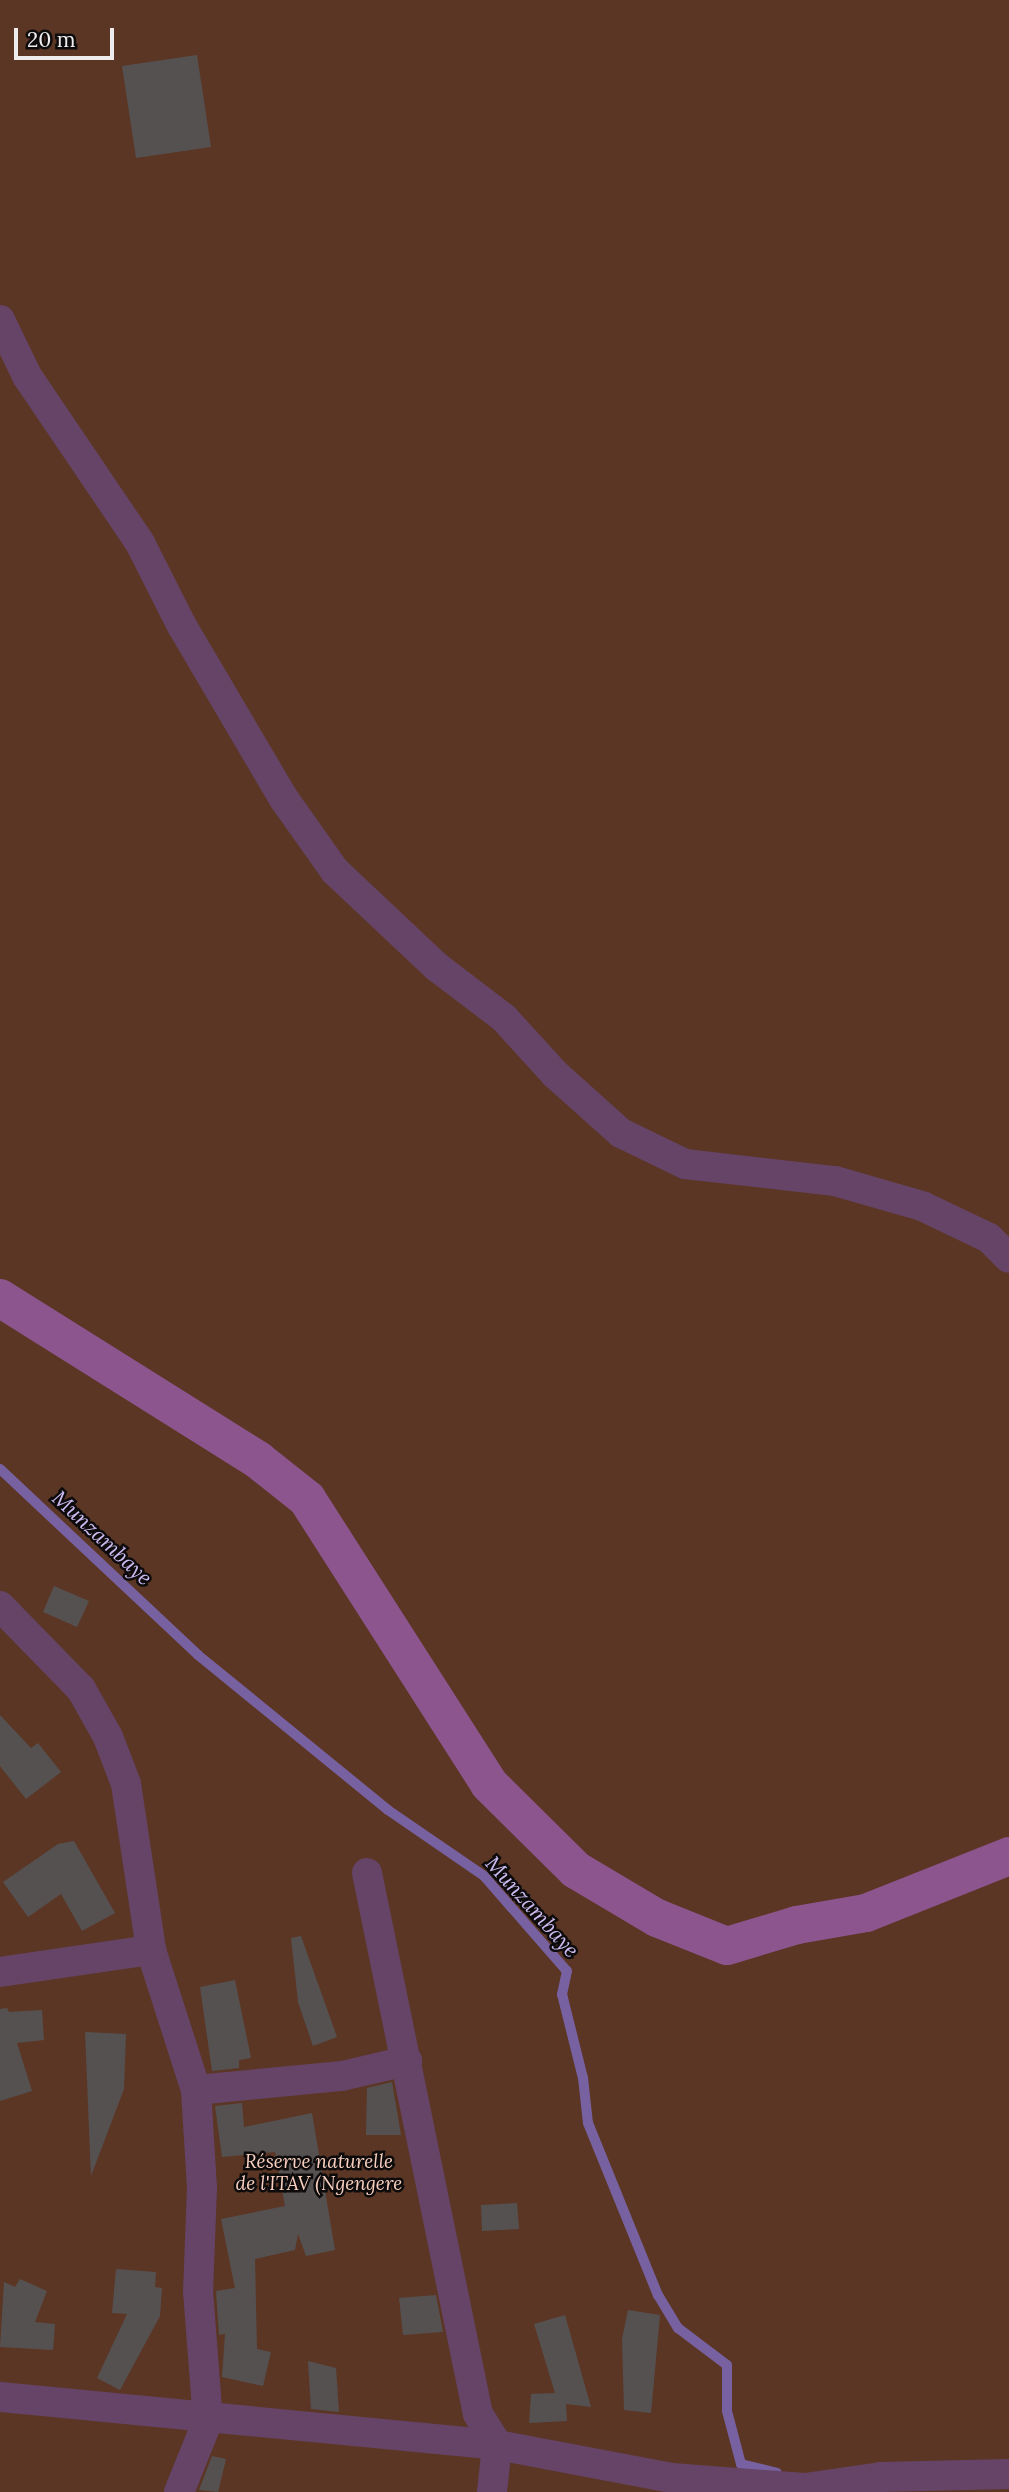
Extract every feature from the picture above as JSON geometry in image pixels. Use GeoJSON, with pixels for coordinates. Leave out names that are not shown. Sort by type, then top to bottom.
{"type":"FeatureCollection","features":[{"type":"Feature","properties":{"kind":"street"},"geometry":{"type":"LineString","coordinates":[[0,320],[27,376],[140,543],[189,638],[284,799],[335,871],[437,967],[504,1018],[555,1074],[621,1133],[685,1164],[835,1181],[922,1206],[989,1238],[1009,1258]]}},
{"type":"Feature","properties":{"kind":"street"},"geometry":{"type":"LineString","coordinates":[[0,1298],[142,1392],[258,1460],[306,1499],[489,1784],[576,1870],[657,1918],[727,1947],[797,1925],[866,1913],[1009,1856]]}},
{"type":"Feature","properties":{"kind":"street"},"geometry":{"type":"LineString","coordinates":[[0,1606],[81,1689],[108,1737],[126,1784],[151,1950],[196,2090],[202,2188],[198,2291],[208,2420],[179,2492]]}},
{"type":"Feature","properties":{"kind":"street"},"geometry":{"type":"LineString","coordinates":[[367,1873],[408,2061],[478,2414],[497,2445],[492,2492]]}},
{"type":"Feature","properties":{"kind":"street"},"geometry":{"type":"LineString","coordinates":[[0,1972],[151,1950]]}},
{"type":"Feature","properties":{"kind":"street"},"geometry":{"type":"LineString","coordinates":[[196,2090],[342,2076],[408,2061]]}},
{"type":"Feature","properties":{"kind":"street"},"geometry":{"type":"LineString","coordinates":[[0,2397],[208,2420],[497,2445],[672,2478],[806,2488],[841,2487],[881,2477],[1009,2474]]}},
{"type":"Feature","properties":{"kind":"green space","name":"Réserve naturelle de l'ITAV (Ngengere"},"geometry":{"type":"Polygon","coordinates":[[[0,0],[1009,0],[1009,2492],[0,2492],[0,0]]]}},
{"type":"Feature","properties":{"kind":"building"},"geometry":{"type":"Polygon","coordinates":[[[197,55],[211,147],[136,158],[122,66],[197,55]]]}},
{"type":"Feature","properties":{"kind":"building"},"geometry":{"type":"Polygon","coordinates":[[[54,1586],[89,1601],[77,1627],[43,1612],[54,1586]]]}},
{"type":"Feature","properties":{"kind":"building"},"geometry":{"type":"Polygon","coordinates":[[[0,1715],[31,1748],[38,1743],[61,1772],[26,1799],[0,1766],[0,1715]]]}},
{"type":"Feature","properties":{"kind":"building"},"geometry":{"type":"Polygon","coordinates":[[[74,1841],[115,1913],[82,1931],[61,1894],[28,1917],[3,1882],[58,1844],[74,1841]]]}},
{"type":"Feature","properties":{"kind":"building"},"geometry":{"type":"Polygon","coordinates":[[[301,1936],[337,2037],[313,2046],[298,2002],[291,1938],[301,1936]]]}},
{"type":"Feature","properties":{"kind":"building"},"geometry":{"type":"Polygon","coordinates":[[[235,1980],[251,2058],[239,2060],[239,2068],[212,2071],[200,1987],[235,1980]]]}},
{"type":"Feature","properties":{"kind":"building"},"geometry":{"type":"Polygon","coordinates":[[[7,2008],[9,2012],[42,2010],[44,2040],[17,2043],[32,2091],[0,2101],[0,2009],[7,2008]]]}},
{"type":"Feature","properties":{"kind":"building"},"geometry":{"type":"Polygon","coordinates":[[[85,2032],[126,2034],[124,2089],[91,2176],[85,2032]]]}},
{"type":"Feature","properties":{"kind":"building"},"geometry":{"type":"Polygon","coordinates":[[[392,2082],[401,2135],[366,2135],[367,2088],[392,2082]]]}},
{"type":"Feature","properties":{"kind":"building"},"geometry":{"type":"Polygon","coordinates":[[[242,2103],[244,2127],[312,2113],[335,2250],[306,2256],[298,2234],[295,2250],[255,2259],[257,2349],[271,2352],[263,2386],[222,2377],[225,2334],[219,2335],[216,2291],[235,2288],[221,2219],[285,2206],[275,2152],[222,2157],[215,2106],[242,2103]]]}},
{"type":"Feature","properties":{"kind":"building"},"geometry":{"type":"Polygon","coordinates":[[[517,2203],[519,2229],[482,2231],[481,2205],[517,2203]]]}},
{"type":"Feature","properties":{"kind":"building"},"geometry":{"type":"Polygon","coordinates":[[[116,2269],[156,2272],[155,2287],[162,2288],[160,2316],[120,2390],[97,2378],[127,2314],[112,2313],[116,2269]]]}},
{"type":"Feature","properties":{"kind":"building"},"geometry":{"type":"Polygon","coordinates":[[[20,2279],[47,2291],[35,2322],[55,2324],[53,2350],[0,2347],[4,2282],[15,2287],[20,2279]]]}},
{"type":"Feature","properties":{"kind":"building"},"geometry":{"type":"Polygon","coordinates":[[[436,2295],[443,2332],[403,2335],[399,2298],[436,2295]]]}},
{"type":"Feature","properties":{"kind":"building"},"geometry":{"type":"Polygon","coordinates":[[[628,2310],[660,2315],[651,2413],[624,2410],[622,2339],[628,2310]]]}},
{"type":"Feature","properties":{"kind":"building"},"geometry":{"type":"Polygon","coordinates":[[[565,2315],[591,2407],[566,2404],[567,2421],[529,2423],[531,2394],[555,2393],[534,2324],[565,2315]]]}},
{"type":"Feature","properties":{"kind":"building"},"geometry":{"type":"Polygon","coordinates":[[[308,2361],[336,2368],[339,2412],[311,2409],[308,2361]]]}},
{"type":"Feature","properties":{"kind":"building"},"geometry":{"type":"Polygon","coordinates":[[[212,2456],[226,2459],[218,2492],[199,2490],[212,2456]]]}},
{"type":"Feature","properties":{"kind":"waterway","name":"Munzambaye"},"geometry":{"type":"LineString","coordinates":[[0,1469],[198,1655],[388,1810],[484,1876],[567,1971],[562,1994],[583,2078],[588,2123],[658,2295],[678,2328],[727,2365],[727,2411],[741,2464],[777,2473]]}}]}
